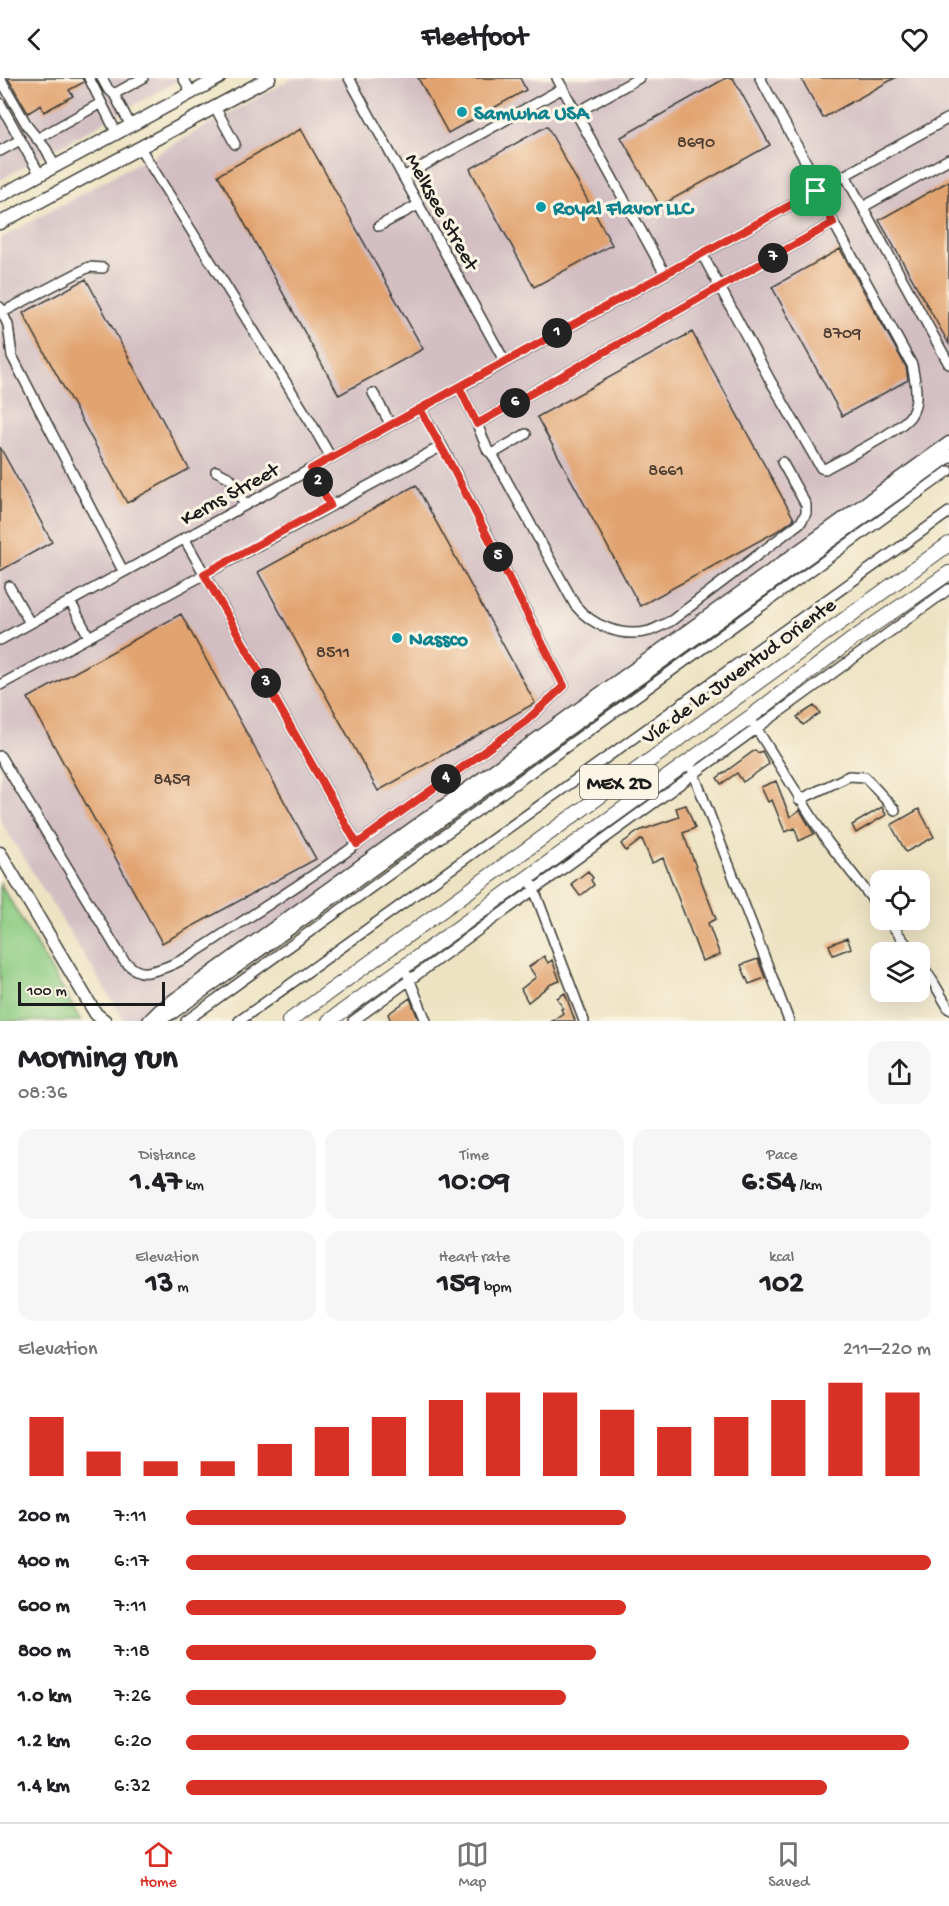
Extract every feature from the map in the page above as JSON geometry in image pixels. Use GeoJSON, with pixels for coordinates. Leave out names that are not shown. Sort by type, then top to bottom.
{"type":"FeatureCollection","features":[{"type":"Feature","properties":{"kind":"highway","name":"Vía de la Juventud Oriente"},"geometry":{"type":"LineString","coordinates":[[289,1021],[949,544]]}},
{"type":"Feature","properties":{"kind":"highway"},"geometry":{"type":"LineString","coordinates":[[913,569],[890,591],[889,598],[895,601],[928,588]]}},
{"type":"Feature","properties":{"kind":"highway","name":"Vía de la Juventud Oriente"},"geometry":{"type":"LineString","coordinates":[[329,1021],[354,1003],[407,973],[532,883],[753,723],[850,641],[949,573]]}},
{"type":"Feature","properties":{"kind":"highway"},"geometry":{"type":"LineString","coordinates":[[838,624],[846,622],[873,604],[879,608],[878,616],[850,641]]}},
{"type":"Feature","properties":{"kind":"main road"},"geometry":{"type":"LineString","coordinates":[[0,196],[219,78]]}},
{"type":"Feature","properties":{"kind":"main road"},"geometry":{"type":"LineString","coordinates":[[0,223],[269,78]]}},
{"type":"Feature","properties":{"kind":"main road"},"geometry":{"type":"LineString","coordinates":[[149,1021],[179,996],[949,443]]}},
{"type":"Feature","properties":{"kind":"main road"},"geometry":{"type":"LineString","coordinates":[[156,1021],[173,1012],[949,456]]}},
{"type":"Feature","properties":{"kind":"main road"},"geometry":{"type":"LineString","coordinates":[[0,854],[96,1014],[105,1021]]}},
{"type":"Feature","properties":{"kind":"street"},"geometry":{"type":"LineString","coordinates":[[0,78],[37,139],[46,149],[55,167]]}},
{"type":"Feature","properties":{"kind":"street"},"geometry":{"type":"LineString","coordinates":[[89,78],[117,134]]}},
{"type":"Feature","properties":{"kind":"street"},"geometry":{"type":"LineString","coordinates":[[102,78],[114,94],[131,126]]}},
{"type":"Feature","properties":{"kind":"street"},"geometry":{"type":"LineString","coordinates":[[114,94],[143,78]]}},
{"type":"Feature","properties":{"kind":"street"},"geometry":{"type":"LineString","coordinates":[[183,78],[192,93]]}},
{"type":"Feature","properties":{"kind":"street","name":"Melksee Street"},"geometry":{"type":"LineString","coordinates":[[349,78],[505,362]]}},
{"type":"Feature","properties":{"kind":"street"},"geometry":{"type":"LineString","coordinates":[[557,78],[665,274]]}},
{"type":"Feature","properties":{"kind":"street"},"geometry":{"type":"LineString","coordinates":[[576,113],[639,78]]}},
{"type":"Feature","properties":{"kind":"street"},"geometry":{"type":"LineString","coordinates":[[702,254],[770,380],[821,468],[825,469],[901,425],[912,414],[916,394],[912,366],[833,223],[760,78]]}},
{"type":"Feature","properties":{"kind":"street"},"geometry":{"type":"LineString","coordinates":[[403,177],[563,88]]}},
{"type":"Feature","properties":{"kind":"street"},"geometry":{"type":"LineString","coordinates":[[0,104],[40,175]]}},
{"type":"Feature","properties":{"kind":"street"},"geometry":{"type":"LineString","coordinates":[[37,139],[101,104]]}},
{"type":"Feature","properties":{"kind":"street"},"geometry":{"type":"LineString","coordinates":[[215,107],[235,144]]}},
{"type":"Feature","properties":{"kind":"street","name":"Kerns Street"},"geometry":{"type":"LineString","coordinates":[[0,640],[845,174],[949,119]]}},
{"type":"Feature","properties":{"kind":"street"},"geometry":{"type":"LineString","coordinates":[[0,151],[20,140]]}},
{"type":"Feature","properties":{"kind":"street"},"geometry":{"type":"LineString","coordinates":[[140,148],[331,458]]}},
{"type":"Feature","properties":{"kind":"street"},"geometry":{"type":"LineString","coordinates":[[863,207],[949,159]]}},
{"type":"Feature","properties":{"kind":"street"},"geometry":{"type":"LineString","coordinates":[[845,174],[949,364]]}},
{"type":"Feature","properties":{"kind":"street"},"geometry":{"type":"LineString","coordinates":[[379,226],[418,205]]}},
{"type":"Feature","properties":{"kind":"street"},"geometry":{"type":"LineString","coordinates":[[477,424],[833,223]]}},
{"type":"Feature","properties":{"kind":"street"},"geometry":{"type":"LineString","coordinates":[[103,268],[88,267],[2,310],[8,325],[12,356],[123,572]]}},
{"type":"Feature","properties":{"kind":"street"},"geometry":{"type":"LineString","coordinates":[[459,387],[488,451],[492,454],[575,605],[583,615],[591,620],[621,632],[648,631],[671,621],[801,522],[806,513],[806,505],[782,462]]}},
{"type":"Feature","properties":{"kind":"street"},"geometry":{"type":"LineString","coordinates":[[373,393],[391,424]]}},
{"type":"Feature","properties":{"kind":"street"},"geometry":{"type":"LineString","coordinates":[[0,756],[124,961],[133,969],[145,973],[185,958],[306,881],[526,721],[564,686],[442,446],[420,409]]}},
{"type":"Feature","properties":{"kind":"street"},"geometry":{"type":"LineString","coordinates":[[492,454],[526,434]]}},
{"type":"Feature","properties":{"kind":"street"},"geometry":{"type":"LineString","coordinates":[[0,685],[442,446]]}},
{"type":"Feature","properties":{"kind":"street"},"geometry":{"type":"LineString","coordinates":[[311,469],[330,505]]}},
{"type":"Feature","properties":{"kind":"street"},"geometry":{"type":"LineString","coordinates":[[216,471],[230,478],[245,505]]}},
{"type":"Feature","properties":{"kind":"street"},"geometry":{"type":"LineString","coordinates":[[186,1021],[348,902],[949,471]]}},
{"type":"Feature","properties":{"kind":"street"},"geometry":{"type":"LineString","coordinates":[[239,1021],[949,512]]}},
{"type":"Feature","properties":{"kind":"street"},"geometry":{"type":"LineString","coordinates":[[184,538],[357,844]]}},
{"type":"Feature","properties":{"kind":"street"},"geometry":{"type":"LineString","coordinates":[[9,586],[30,623]]}},
{"type":"Feature","properties":{"kind":"street"},"geometry":{"type":"LineString","coordinates":[[870,896],[827,841],[799,800],[753,723],[949,589]]}},
{"type":"Feature","properties":{"kind":"street"},"geometry":{"type":"LineString","coordinates":[[70,601],[89,637]]}},
{"type":"Feature","properties":{"kind":"street"},"geometry":{"type":"LineString","coordinates":[[691,767],[789,1021]]}},
{"type":"Feature","properties":{"kind":"street"},"geometry":{"type":"LineString","coordinates":[[799,800],[849,776],[858,775],[865,777],[895,810]]}},
{"type":"Feature","properties":{"kind":"street"},"geometry":{"type":"LineString","coordinates":[[532,883],[584,1021]]}},
{"type":"Feature","properties":{"kind":"street"},"geometry":{"type":"LineString","coordinates":[[358,1020],[407,973],[426,1021]]}},
{"type":"Feature","properties":{"kind":"street"},"geometry":{"type":"LineString","coordinates":[[930,977],[949,1009]]}},
{"type":"Feature","properties":{"kind":"street"},"geometry":{"type":"LineString","coordinates":[[354,1003],[358,1020]]}},
{"type":"Feature","properties":{"kind":"shaded area"},"geometry":{"type":"Polygon","coordinates":[[[0,78],[182,78],[0,180],[0,78]]]}},
{"type":"Feature","properties":{"kind":"shaded area"},"geometry":{"type":"Polygon","coordinates":[[[293,78],[949,78],[949,461],[168,1021],[125,1021],[0,820],[0,239],[137,163],[154,157],[293,78]]]}},
{"type":"Feature","properties":{"kind":"green space"},"geometry":{"type":"Polygon","coordinates":[[[0,883],[81,1021],[0,1021],[0,883]]]}},
{"type":"Feature","properties":{"kind":"building"},"geometry":{"type":"Polygon","coordinates":[[[8,78],[82,78],[84,82],[69,90],[73,96],[44,112],[41,105],[28,113],[8,78]]]}},
{"type":"Feature","properties":{"kind":"building","name":"Samwha USA"},"geometry":{"type":"Polygon","coordinates":[[[418,78],[520,78],[526,90],[448,133],[418,78]]]}},
{"type":"Feature","properties":{"kind":"building"},"geometry":{"type":"Polygon","coordinates":[[[726,78],[733,78],[770,145],[660,206],[621,137],[726,78]]]}},
{"type":"Feature","properties":{"kind":"building"},"geometry":{"type":"Polygon","coordinates":[[[801,78],[895,78],[823,118],[801,78]]]}},
{"type":"Feature","properties":{"kind":"building","name":"Royal Flavor LLC"},"geometry":{"type":"Polygon","coordinates":[[[547,126],[612,245],[534,287],[470,169],[547,126]]]}},
{"type":"Feature","properties":{"kind":"building"},"geometry":{"type":"Polygon","coordinates":[[[301,129],[423,349],[339,395],[218,175],[301,129]]]}},
{"type":"Feature","properties":{"kind":"building"},"geometry":{"type":"Polygon","coordinates":[[[949,181],[949,344],[879,220],[949,181]]]}},
{"type":"Feature","properties":{"kind":"building"},"geometry":{"type":"Polygon","coordinates":[[[840,249],[906,367],[908,380],[842,416],[772,287],[840,249]]]}},
{"type":"Feature","properties":{"kind":"building"},"geometry":{"type":"Polygon","coordinates":[[[86,279],[189,469],[127,503],[23,313],[86,279]]]}},
{"type":"Feature","properties":{"kind":"building"},"geometry":{"type":"Polygon","coordinates":[[[692,332],[794,519],[779,530],[640,606],[537,417],[692,332]]]}},
{"type":"Feature","properties":{"kind":"building"},"geometry":{"type":"Polygon","coordinates":[[[0,447],[52,542],[0,571],[0,447]]]}},
{"type":"Feature","properties":{"kind":"building","name":"Nassco"},"geometry":{"type":"Polygon","coordinates":[[[416,485],[535,703],[378,791],[258,572],[416,485]]]}},
{"type":"Feature","properties":{"kind":"building"},"geometry":{"type":"Polygon","coordinates":[[[181,614],[316,859],[162,943],[28,698],[181,614]]]}},
{"type":"Feature","properties":{"kind":"building"},"geometry":{"type":"Polygon","coordinates":[[[814,706],[820,713],[803,725],[797,717],[814,706]]]}},
{"type":"Feature","properties":{"kind":"building"},"geometry":{"type":"Polygon","coordinates":[[[755,750],[758,753],[762,751],[769,764],[743,782],[737,773],[721,784],[717,778],[755,750]]]}},
{"type":"Feature","properties":{"kind":"building"},"geometry":{"type":"Polygon","coordinates":[[[776,781],[790,817],[800,810],[814,834],[799,841],[795,828],[785,832],[772,800],[768,802],[761,787],[776,781]]]}},
{"type":"Feature","properties":{"kind":"building"},"geometry":{"type":"Polygon","coordinates":[[[686,805],[695,828],[683,833],[716,919],[708,923],[720,955],[702,961],[663,858],[652,863],[642,839],[626,851],[621,844],[639,831],[679,817],[676,808],[686,805]]]}},
{"type":"Feature","properties":{"kind":"building"},"geometry":{"type":"Polygon","coordinates":[[[882,807],[886,815],[856,833],[852,825],[882,807]]]}},
{"type":"Feature","properties":{"kind":"building"},"geometry":{"type":"Polygon","coordinates":[[[919,809],[934,837],[906,852],[891,825],[919,809]]]}},
{"type":"Feature","properties":{"kind":"building"},"geometry":{"type":"Polygon","coordinates":[[[588,871],[593,878],[591,880],[594,885],[580,896],[571,884],[588,871]]]}},
{"type":"Feature","properties":{"kind":"building"},"geometry":{"type":"Polygon","coordinates":[[[847,938],[851,948],[833,955],[829,945],[847,938]]]}},
{"type":"Feature","properties":{"kind":"building"},"geometry":{"type":"Polygon","coordinates":[[[544,956],[548,963],[552,960],[560,981],[551,984],[528,1002],[521,989],[536,977],[529,967],[544,956]]]}},
{"type":"Feature","properties":{"kind":"building"},"geometry":{"type":"Polygon","coordinates":[[[758,959],[765,978],[749,984],[741,965],[758,959]]]}},
{"type":"Feature","properties":{"kind":"building"},"geometry":{"type":"Polygon","coordinates":[[[565,993],[575,1021],[552,1021],[563,1013],[561,1009],[563,1008],[557,998],[565,993]]]}},
{"type":"Feature","properties":{"kind":"building"},"geometry":{"type":"Polygon","coordinates":[[[410,998],[419,1021],[391,1021],[388,1014],[410,998]]]}},
{"type":"Feature","properties":{"kind":"place","name":"Samwha USA"},"geometry":{"type":"Point","coordinates":[462,112]}},
{"type":"Feature","properties":{"kind":"place","name":"Royal Flavor LLC"},"geometry":{"type":"Point","coordinates":[541,207]}},
{"type":"Feature","properties":{"kind":"place","name":"Nassco"},"geometry":{"type":"Point","coordinates":[397,638]}},
{"type":"Feature","properties":{"kind":"route"},"geometry":{"type":"LineString","coordinates":[[816,191],[833,223],[477,424],[459,387],[420,409],[564,686],[526,721],[357,844],[204,574],[330,505],[311,469],[391,424],[816,191]]}}]}
